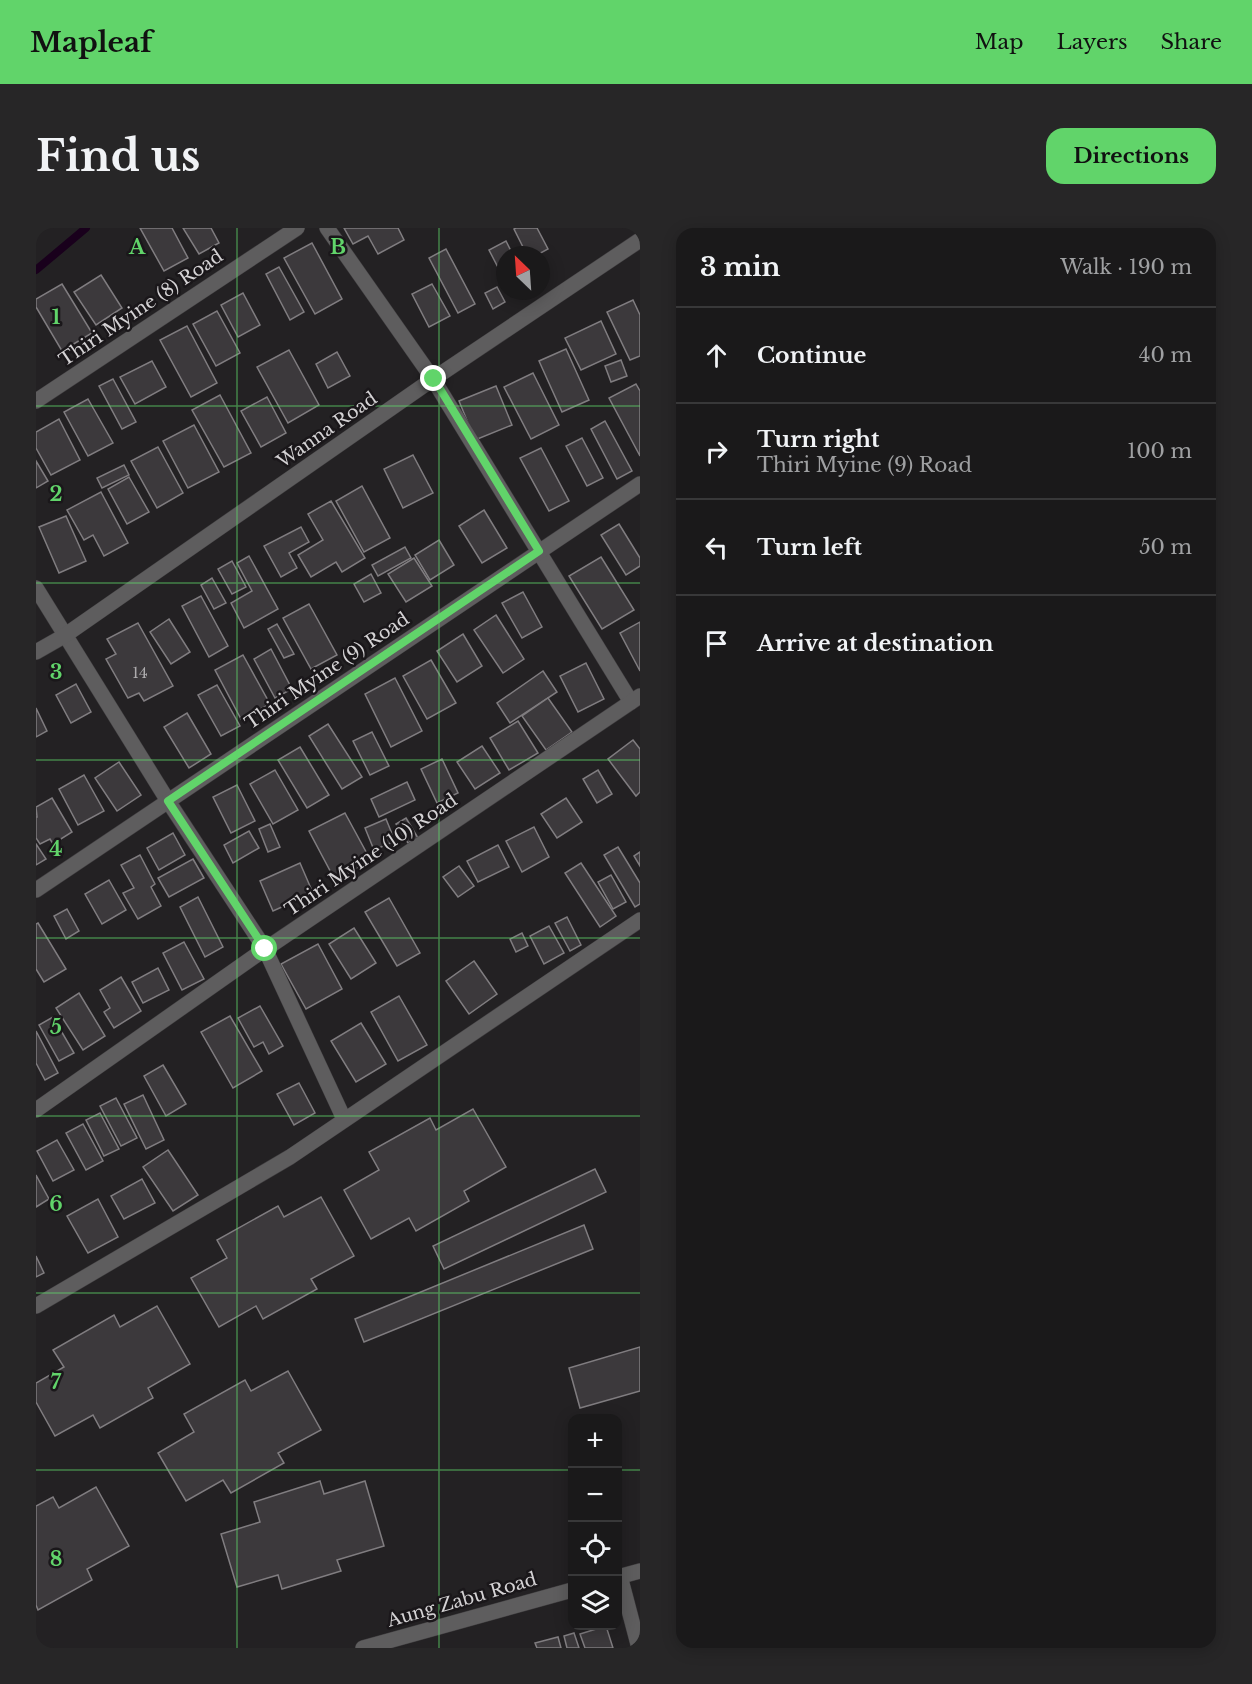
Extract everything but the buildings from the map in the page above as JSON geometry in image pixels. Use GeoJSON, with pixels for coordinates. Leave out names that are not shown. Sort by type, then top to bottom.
{"type":"FeatureCollection","features":[{"type":"Feature","properties":{"kind":"street","name":"Thiri Myine (8) Road"},"geometry":{"type":"LineString","coordinates":[[36,401],[297,228]]}},
{"type":"Feature","properties":{"kind":"street"},"geometry":{"type":"LineString","coordinates":[[327,228],[434,379],[539,551],[636,699]]}},
{"type":"Feature","properties":{"kind":"street","name":"Wanna Road"},"geometry":{"type":"LineString","coordinates":[[36,652],[64,636],[434,379],[640,240]]}},
{"type":"Feature","properties":{"kind":"street","name":"Thiri Myine (9) Road"},"geometry":{"type":"LineString","coordinates":[[36,890],[640,484]]}},
{"type":"Feature","properties":{"kind":"street"},"geometry":{"type":"LineString","coordinates":[[36,588],[168,801],[265,949],[344,1119]]}},
{"type":"Feature","properties":{"kind":"street","name":"Thiri Myine (10) Road"},"geometry":{"type":"LineString","coordinates":[[36,1110],[265,949],[636,699]]}},
{"type":"Feature","properties":{"kind":"street"},"geometry":{"type":"LineString","coordinates":[[36,1306],[290,1157],[640,920]]}},
{"type":"Feature","properties":{"kind":"street"},"geometry":{"type":"LineString","coordinates":[[622,1576],[640,1571]]}},
{"type":"Feature","properties":{"kind":"street"},"geometry":{"type":"LineString","coordinates":[[622,1588],[639,1648]]}},
{"type":"Feature","properties":{"kind":"street","name":"Aung Zabu Road"},"geometry":{"type":"LineString","coordinates":[[363,1648],[568,1591]]}},
{"type":"Feature","properties":{"kind":"waterway"},"geometry":{"type":"LineString","coordinates":[[36,270],[86,228]]}},
{"type":"Feature","properties":{"kind":"route"},"geometry":{"type":"LineString","coordinates":[[265,949],[168,801],[539,551],[434,379]]}}]}
